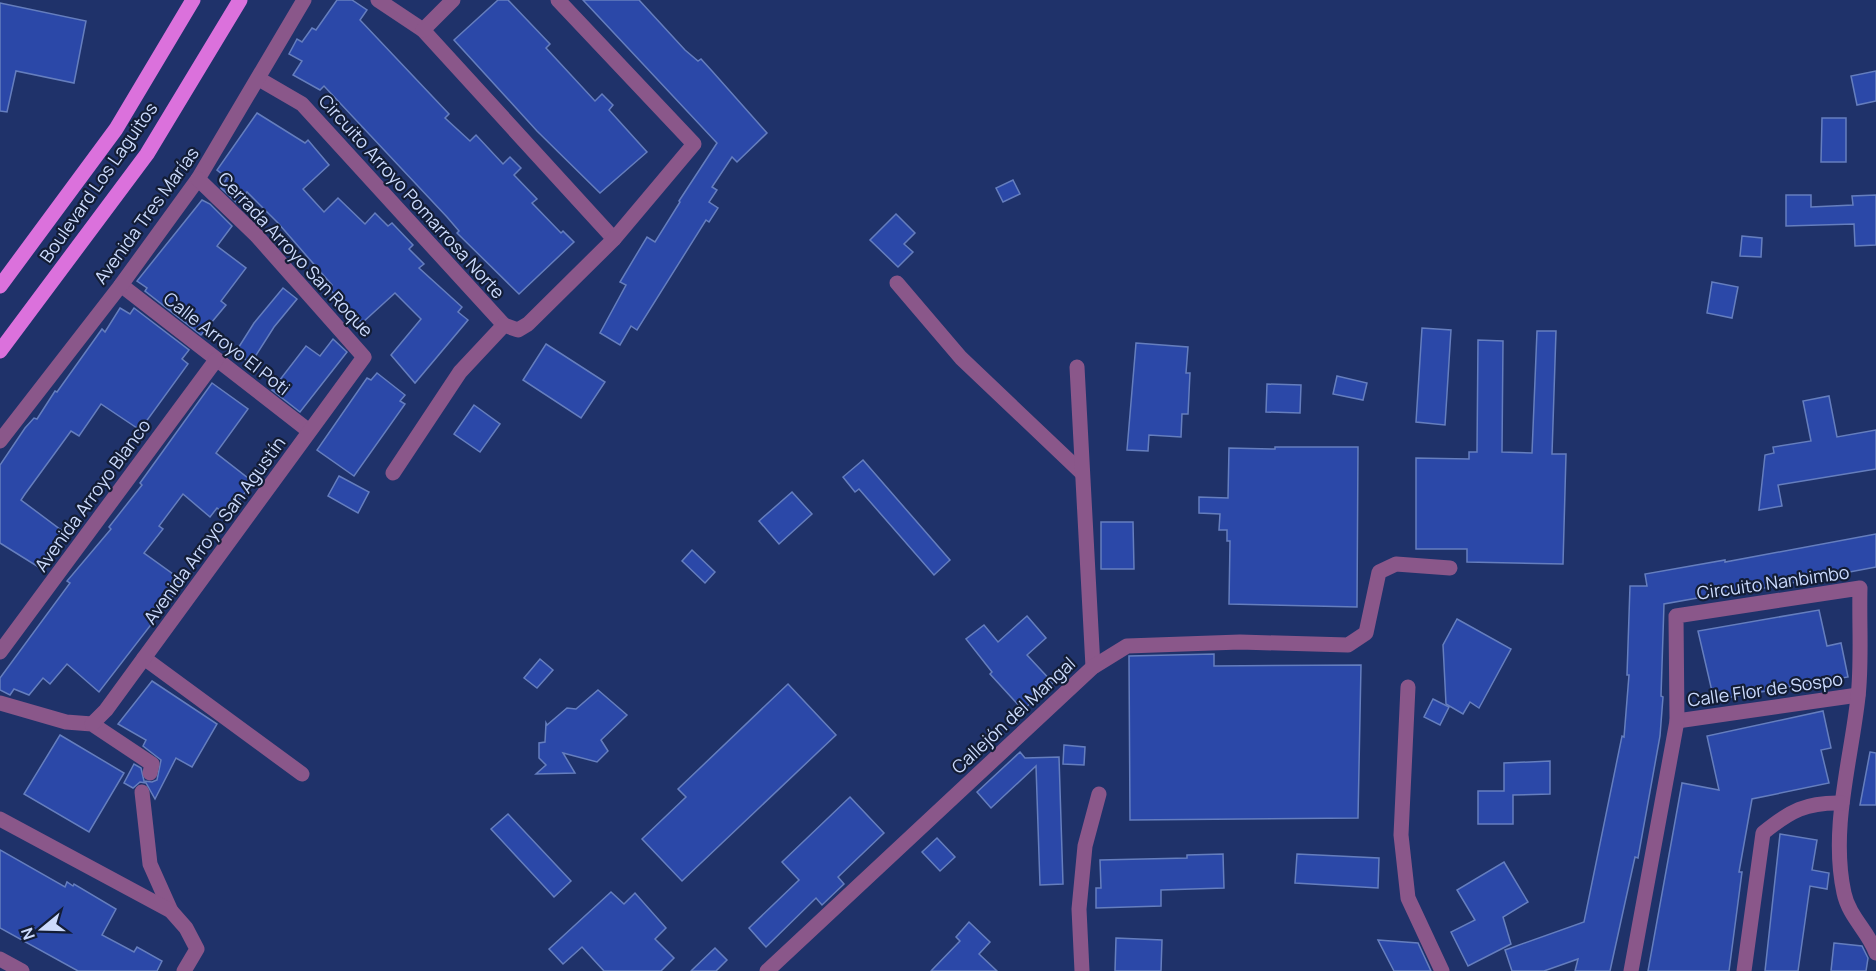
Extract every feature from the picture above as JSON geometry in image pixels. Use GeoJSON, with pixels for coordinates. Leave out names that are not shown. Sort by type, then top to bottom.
{"type":"FeatureCollection","features":[{"type":"Feature","properties":{"kind":"main road","name":"Boulevard Los Laguitos"},"geometry":{"type":"LineString","coordinates":[[0,286],[116,129],[193,0]]}},
{"type":"Feature","properties":{"kind":"main road","name":"Boulevard Los Laguitos"},"geometry":{"type":"LineString","coordinates":[[0,351],[147,154],[240,0]]}},
{"type":"Feature","properties":{"kind":"street","name":"Avenida Tres Marías"},"geometry":{"type":"LineString","coordinates":[[0,441],[121,285],[198,179],[304,0]]}},
{"type":"Feature","properties":{"kind":"street"},"geometry":{"type":"LineString","coordinates":[[378,0],[423,30],[614,239]]}},
{"type":"Feature","properties":{"kind":"street"},"geometry":{"type":"LineString","coordinates":[[423,30],[453,0]]}},
{"type":"Feature","properties":{"kind":"street"},"geometry":{"type":"LineString","coordinates":[[393,473],[459,372],[504,325],[518,330],[528,324],[614,239],[694,144],[558,0]]}},
{"type":"Feature","properties":{"kind":"street","name":"Circuito Arroyo Pomarrosa Norte"},"geometry":{"type":"LineString","coordinates":[[259,79],[302,104],[504,325]]}},
{"type":"Feature","properties":{"kind":"street","name":"Cerrada Arroyo San Roque"},"geometry":{"type":"LineString","coordinates":[[198,179],[256,235],[364,357]]}},
{"type":"Feature","properties":{"kind":"street"},"geometry":{"type":"LineString","coordinates":[[897,283],[961,358],[1081,472]]}},
{"type":"Feature","properties":{"kind":"street","name":"Calle Arroyo El Poti"},"geometry":{"type":"LineString","coordinates":[[121,285],[309,431]]}},
{"type":"Feature","properties":{"kind":"street","name":"Avenida Arroyo San Agustín"},"geometry":{"type":"LineString","coordinates":[[92,723],[106,710],[364,357]]}},
{"type":"Feature","properties":{"kind":"street","name":"Avenida Arroyo Blanco"},"geometry":{"type":"LineString","coordinates":[[0,652],[216,360]]}},
{"type":"Feature","properties":{"kind":"street","name":"Callejón del Mangal"},"geometry":{"type":"LineString","coordinates":[[767,971],[1093,667],[1077,367]]}},
{"type":"Feature","properties":{"kind":"street"},"geometry":{"type":"LineString","coordinates":[[1093,667],[1127,646],[1240,642],[1348,645],[1366,633],[1379,572],[1396,564],[1450,568]]}},
{"type":"Feature","properties":{"kind":"street","name":"Circuito Nanbimbo"},"geometry":{"type":"LineString","coordinates":[[1631,971],[1677,721],[1676,616],[1860,588],[1858,695],[1842,803],[1841,860],[1844,894],[1856,922],[1876,953]]}},
{"type":"Feature","properties":{"kind":"street"},"geometry":{"type":"LineString","coordinates":[[144,658],[302,774]]}},
{"type":"Feature","properties":{"kind":"street"},"geometry":{"type":"LineString","coordinates":[[1408,687],[1401,835],[1408,898],[1442,971]]}},
{"type":"Feature","properties":{"kind":"street","name":"Calle Flor de Sospo"},"geometry":{"type":"LineString","coordinates":[[1677,721],[1858,695]]}},
{"type":"Feature","properties":{"kind":"street"},"geometry":{"type":"LineString","coordinates":[[0,703],[66,722],[92,723],[151,768]]}},
{"type":"Feature","properties":{"kind":"street"},"geometry":{"type":"LineString","coordinates":[[142,792],[150,864],[171,911],[186,928],[197,949],[184,971]]}},
{"type":"Feature","properties":{"kind":"street"},"geometry":{"type":"LineString","coordinates":[[1082,971],[1079,909],[1085,846],[1099,794]]}},
{"type":"Feature","properties":{"kind":"street"},"geometry":{"type":"LineString","coordinates":[[1744,971],[1763,833],[1788,812],[1826,803],[1842,803]]}},
{"type":"Feature","properties":{"kind":"street"},"geometry":{"type":"LineString","coordinates":[[0,819],[98,874],[171,911]]}},
{"type":"Feature","properties":{"kind":"street"},"geometry":{"type":"LineString","coordinates":[[0,959],[22,971]]}},
{"type":"Feature","properties":{"kind":"building"},"geometry":{"type":"Polygon","coordinates":[[[337,0],[352,0],[367,10],[360,20],[449,114],[445,118],[470,141],[476,135],[503,164],[510,157],[521,168],[514,175],[537,199],[532,203],[561,233],[563,231],[574,242],[519,294],[457,233],[459,231],[447,217],[324,86],[320,90],[293,75],[302,61],[289,54],[297,39],[302,42],[312,28],[316,30],[337,0]]]}},
{"type":"Feature","properties":{"kind":"building"},"geometry":{"type":"Polygon","coordinates":[[[498,0],[508,0],[550,44],[546,48],[595,101],[602,94],[613,105],[609,110],[647,152],[600,193],[537,131],[454,40],[498,0]]]}},
{"type":"Feature","properties":{"kind":"building"},"geometry":{"type":"Polygon","coordinates":[[[583,0],[639,0],[685,50],[698,61],[701,59],[767,133],[737,162],[732,157],[712,187],[717,190],[709,202],[718,208],[709,222],[706,220],[637,330],[631,326],[620,345],[600,333],[626,285],[620,282],[647,237],[655,242],[717,143],[583,0]]]}},
{"type":"Feature","properties":{"kind":"building"},"geometry":{"type":"Polygon","coordinates":[[[0,3],[86,21],[74,83],[16,71],[7,112],[0,111],[0,3]]]}},
{"type":"Feature","properties":{"kind":"building"},"geometry":{"type":"Polygon","coordinates":[[[1876,71],[1876,101],[1857,105],[1851,76],[1876,71]]]}},
{"type":"Feature","properties":{"kind":"building"},"geometry":{"type":"Polygon","coordinates":[[[257,113],[305,143],[308,140],[329,165],[303,189],[324,212],[338,198],[365,224],[375,213],[388,226],[392,223],[413,245],[409,249],[424,264],[419,268],[462,307],[458,312],[468,320],[415,383],[391,355],[421,319],[395,293],[362,323],[334,294],[329,288],[332,285],[278,223],[247,192],[238,204],[221,188],[227,178],[217,170],[257,113]]]}},
{"type":"Feature","properties":{"kind":"building"},"geometry":{"type":"Polygon","coordinates":[[[1822,118],[1846,118],[1846,162],[1821,162],[1822,118]]]}},
{"type":"Feature","properties":{"kind":"building"},"geometry":{"type":"Polygon","coordinates":[[[1013,180],[1020,194],[1003,202],[996,188],[1013,180]]]}},
{"type":"Feature","properties":{"kind":"building"},"geometry":{"type":"Polygon","coordinates":[[[1786,195],[1811,195],[1811,207],[1853,205],[1852,196],[1876,195],[1876,245],[1855,246],[1854,224],[1786,226],[1786,195]]]}},
{"type":"Feature","properties":{"kind":"building"},"geometry":{"type":"Polygon","coordinates":[[[202,200],[210,204],[232,226],[217,246],[246,268],[221,301],[226,305],[201,335],[145,291],[147,288],[137,281],[202,200]]]}},
{"type":"Feature","properties":{"kind":"building"},"geometry":{"type":"Polygon","coordinates":[[[896,214],[915,233],[904,244],[913,252],[898,267],[870,240],[896,214]]]}},
{"type":"Feature","properties":{"kind":"building"},"geometry":{"type":"Polygon","coordinates":[[[1742,236],[1762,238],[1761,257],[1740,256],[1742,236]]]}},
{"type":"Feature","properties":{"kind":"building"},"geometry":{"type":"Polygon","coordinates":[[[1712,282],[1738,287],[1732,318],[1707,313],[1712,282]]]}},
{"type":"Feature","properties":{"kind":"building"},"geometry":{"type":"Polygon","coordinates":[[[283,288],[297,299],[274,327],[251,363],[235,353],[254,323],[283,288]]]}},
{"type":"Feature","properties":{"kind":"building"},"geometry":{"type":"Polygon","coordinates":[[[120,308],[130,314],[134,308],[189,350],[182,359],[188,364],[140,430],[101,404],[79,436],[71,431],[25,494],[21,500],[65,533],[40,568],[0,543],[0,465],[25,428],[34,418],[37,419],[55,391],[57,392],[102,329],[105,332],[120,308]]]}},
{"type":"Feature","properties":{"kind":"building"},"geometry":{"type":"Polygon","coordinates":[[[1422,328],[1451,330],[1445,425],[1416,422],[1422,328]]]}},
{"type":"Feature","properties":{"kind":"building"},"geometry":{"type":"Polygon","coordinates":[[[1537,331],[1556,331],[1552,454],[1566,454],[1563,564],[1467,562],[1467,549],[1416,549],[1416,458],[1469,459],[1469,452],[1477,452],[1478,340],[1503,341],[1502,452],[1532,453],[1537,331]]]}},
{"type":"Feature","properties":{"kind":"building"},"geometry":{"type":"Polygon","coordinates":[[[333,339],[347,352],[300,412],[272,390],[306,346],[320,356],[333,339]]]}},
{"type":"Feature","properties":{"kind":"building"},"geometry":{"type":"Polygon","coordinates":[[[1136,343],[1188,347],[1186,373],[1190,373],[1188,414],[1182,414],[1181,437],[1149,435],[1148,451],[1127,450],[1136,343]]]}},
{"type":"Feature","properties":{"kind":"building"},"geometry":{"type":"Polygon","coordinates":[[[546,344],[605,382],[581,418],[523,380],[546,344]]]}},
{"type":"Feature","properties":{"kind":"building"},"geometry":{"type":"Polygon","coordinates":[[[377,373],[405,395],[400,401],[405,404],[354,476],[317,450],[367,378],[371,380],[377,373]]]}},
{"type":"Feature","properties":{"kind":"building"},"geometry":{"type":"Polygon","coordinates":[[[1337,376],[1367,383],[1363,400],[1333,394],[1337,376]]]}},
{"type":"Feature","properties":{"kind":"building"},"geometry":{"type":"Polygon","coordinates":[[[212,383],[248,409],[216,453],[253,482],[227,516],[217,508],[210,517],[183,494],[159,526],[163,529],[144,553],[184,582],[99,692],[67,664],[50,684],[43,678],[29,695],[14,689],[10,695],[0,690],[0,678],[70,583],[67,581],[111,529],[109,527],[142,485],[140,483],[212,383]]]}},
{"type":"Feature","properties":{"kind":"building"},"geometry":{"type":"Polygon","coordinates":[[[1267,384],[1301,385],[1300,413],[1266,412],[1267,384]]]}},
{"type":"Feature","properties":{"kind":"building"},"geometry":{"type":"Polygon","coordinates":[[[1829,396],[1837,437],[1876,430],[1876,469],[1778,485],[1782,506],[1759,510],[1765,455],[1774,453],[1773,447],[1811,441],[1803,401],[1829,396]]]}},
{"type":"Feature","properties":{"kind":"building"},"geometry":{"type":"Polygon","coordinates":[[[474,405],[500,424],[480,452],[454,434],[474,405]]]}},
{"type":"Feature","properties":{"kind":"building"},"geometry":{"type":"Polygon","coordinates":[[[1275,447],[1358,447],[1357,607],[1229,604],[1230,541],[1227,541],[1227,530],[1219,530],[1220,514],[1199,513],[1199,497],[1228,498],[1229,448],[1275,449],[1275,447]]]}},
{"type":"Feature","properties":{"kind":"building"},"geometry":{"type":"Polygon","coordinates":[[[863,460],[950,560],[934,575],[859,489],[855,492],[843,477],[863,460]]]}},
{"type":"Feature","properties":{"kind":"building"},"geometry":{"type":"Polygon","coordinates":[[[339,476],[369,492],[358,513],[328,496],[339,476]]]}},
{"type":"Feature","properties":{"kind":"building"},"geometry":{"type":"Polygon","coordinates":[[[792,492],[812,514],[779,544],[759,521],[792,492]]]}},
{"type":"Feature","properties":{"kind":"building"},"geometry":{"type":"Polygon","coordinates":[[[1101,522],[1133,522],[1134,569],[1101,569],[1101,522]]]}},
{"type":"Feature","properties":{"kind":"building"},"geometry":{"type":"Polygon","coordinates":[[[1876,534],[1876,567],[1738,593],[1737,591],[1664,604],[1661,696],[1663,697],[1660,736],[1638,858],[1635,857],[1610,971],[1575,971],[1578,959],[1544,971],[1512,971],[1505,950],[1584,922],[1622,736],[1624,737],[1629,675],[1627,675],[1630,586],[1647,586],[1645,574],[1725,560],[1725,562],[1876,534]]]}},
{"type":"Feature","properties":{"kind":"building"},"geometry":{"type":"Polygon","coordinates":[[[692,550],[715,572],[705,583],[682,561],[692,550]]]}},
{"type":"Feature","properties":{"kind":"building"},"geometry":{"type":"Polygon","coordinates":[[[1819,610],[1827,646],[1841,643],[1848,677],[1714,700],[1698,631],[1819,610]]]}},
{"type":"Feature","properties":{"kind":"building"},"geometry":{"type":"Polygon","coordinates":[[[1027,616],[1046,638],[1027,655],[1053,683],[1023,710],[990,674],[992,672],[966,639],[984,625],[998,642],[1027,616]]]}},
{"type":"Feature","properties":{"kind":"building"},"geometry":{"type":"Polygon","coordinates":[[[1457,619],[1511,649],[1479,708],[1470,702],[1463,714],[1446,704],[1443,645],[1457,619]]]}},
{"type":"Feature","properties":{"kind":"building"},"geometry":{"type":"Polygon","coordinates":[[[1214,654],[1214,666],[1361,665],[1358,818],[1130,820],[1129,656],[1214,654]]]}},
{"type":"Feature","properties":{"kind":"building"},"geometry":{"type":"Polygon","coordinates":[[[540,659],[553,670],[537,688],[524,678],[540,659]]]}},
{"type":"Feature","properties":{"kind":"building"},"geometry":{"type":"Polygon","coordinates":[[[152,681],[217,724],[192,767],[176,758],[155,799],[146,783],[140,782],[133,788],[124,783],[134,764],[141,768],[144,781],[157,780],[161,760],[143,746],[146,740],[118,724],[152,681]]]}},
{"type":"Feature","properties":{"kind":"building"},"geometry":{"type":"Polygon","coordinates":[[[788,684],[836,735],[682,881],[642,839],[686,797],[678,789],[788,684]]]}},
{"type":"Feature","properties":{"kind":"building"},"geometry":{"type":"Polygon","coordinates":[[[598,690],[627,715],[601,740],[608,751],[597,762],[563,753],[575,773],[536,774],[546,765],[539,758],[539,743],[545,742],[546,723],[547,725],[567,708],[576,709],[598,690]]]}},
{"type":"Feature","properties":{"kind":"building"},"geometry":{"type":"Polygon","coordinates":[[[1433,699],[1449,707],[1440,725],[1424,717],[1433,699]]]}},
{"type":"Feature","properties":{"kind":"building"},"geometry":{"type":"Polygon","coordinates":[[[1823,711],[1831,748],[1821,750],[1829,783],[1752,799],[1739,872],[1742,872],[1729,971],[1648,971],[1682,783],[1719,790],[1707,736],[1823,711]]]}},
{"type":"Feature","properties":{"kind":"building"},"geometry":{"type":"Polygon","coordinates":[[[60,735],[124,773],[89,832],[24,794],[60,735]]]}},
{"type":"Feature","properties":{"kind":"building"},"geometry":{"type":"Polygon","coordinates":[[[1064,745],[1085,747],[1084,765],[1063,764],[1064,745]]]}},
{"type":"Feature","properties":{"kind":"building"},"geometry":{"type":"Polygon","coordinates":[[[1020,752],[1025,758],[1059,757],[1063,884],[1040,885],[1036,766],[991,808],[977,792],[1020,752]]]}},
{"type":"Feature","properties":{"kind":"building"},"geometry":{"type":"Polygon","coordinates":[[[1870,752],[1876,753],[1876,805],[1860,805],[1870,752]]]}},
{"type":"Feature","properties":{"kind":"building"},"geometry":{"type":"Polygon","coordinates":[[[1550,761],[1550,794],[1513,795],[1513,824],[1478,824],[1478,791],[1504,791],[1504,763],[1550,761]]]}},
{"type":"Feature","properties":{"kind":"building"},"geometry":{"type":"Polygon","coordinates":[[[850,797],[884,833],[838,877],[844,884],[822,905],[816,898],[766,947],[749,928],[799,880],[782,862],[850,797]]]}},
{"type":"Feature","properties":{"kind":"building"},"geometry":{"type":"Polygon","coordinates":[[[508,814],[571,881],[554,897],[491,829],[508,814]]]}},
{"type":"Feature","properties":{"kind":"building"},"geometry":{"type":"Polygon","coordinates":[[[1780,834],[1817,840],[1812,870],[1829,873],[1827,889],[1810,886],[1798,971],[1765,971],[1780,834]]]}},
{"type":"Feature","properties":{"kind":"building"},"geometry":{"type":"Polygon","coordinates":[[[937,838],[955,857],[940,871],[922,852],[937,838]]]}},
{"type":"Feature","properties":{"kind":"building"},"geometry":{"type":"Polygon","coordinates":[[[0,850],[65,887],[67,882],[73,886],[74,884],[116,909],[102,935],[134,952],[137,947],[162,961],[157,971],[78,971],[0,928],[0,850]]]}},
{"type":"Feature","properties":{"kind":"building"},"geometry":{"type":"Polygon","coordinates":[[[1223,854],[1224,888],[1161,890],[1161,906],[1096,908],[1096,888],[1101,888],[1100,860],[1187,858],[1187,855],[1223,854]]]}},
{"type":"Feature","properties":{"kind":"building"},"geometry":{"type":"Polygon","coordinates":[[[1297,854],[1379,858],[1378,888],[1295,883],[1297,854]]]}},
{"type":"Feature","properties":{"kind":"building"},"geometry":{"type":"Polygon","coordinates":[[[1504,862],[1528,902],[1503,917],[1511,944],[1468,966],[1451,932],[1475,920],[1457,890],[1504,862]]]}},
{"type":"Feature","properties":{"kind":"building"},"geometry":{"type":"Polygon","coordinates":[[[611,892],[624,904],[635,893],[666,928],[655,939],[674,958],[661,971],[604,971],[582,947],[563,964],[549,949],[611,892]]]}},
{"type":"Feature","properties":{"kind":"building"},"geometry":{"type":"Polygon","coordinates":[[[969,922],[990,942],[979,954],[997,971],[931,971],[960,941],[956,937],[969,922]]]}},
{"type":"Feature","properties":{"kind":"building"},"geometry":{"type":"Polygon","coordinates":[[[1116,938],[1162,940],[1161,971],[1115,971],[1116,938]]]}},
{"type":"Feature","properties":{"kind":"building"},"geometry":{"type":"Polygon","coordinates":[[[1378,940],[1418,943],[1431,971],[1394,971],[1378,940]]]}},
{"type":"Feature","properties":{"kind":"building"},"geometry":{"type":"Polygon","coordinates":[[[1834,943],[1862,946],[1868,958],[1866,971],[1831,971],[1834,943]]]}},
{"type":"Feature","properties":{"kind":"building"},"geometry":{"type":"Polygon","coordinates":[[[715,948],[727,960],[716,971],[691,971],[715,948]]]}}]}
